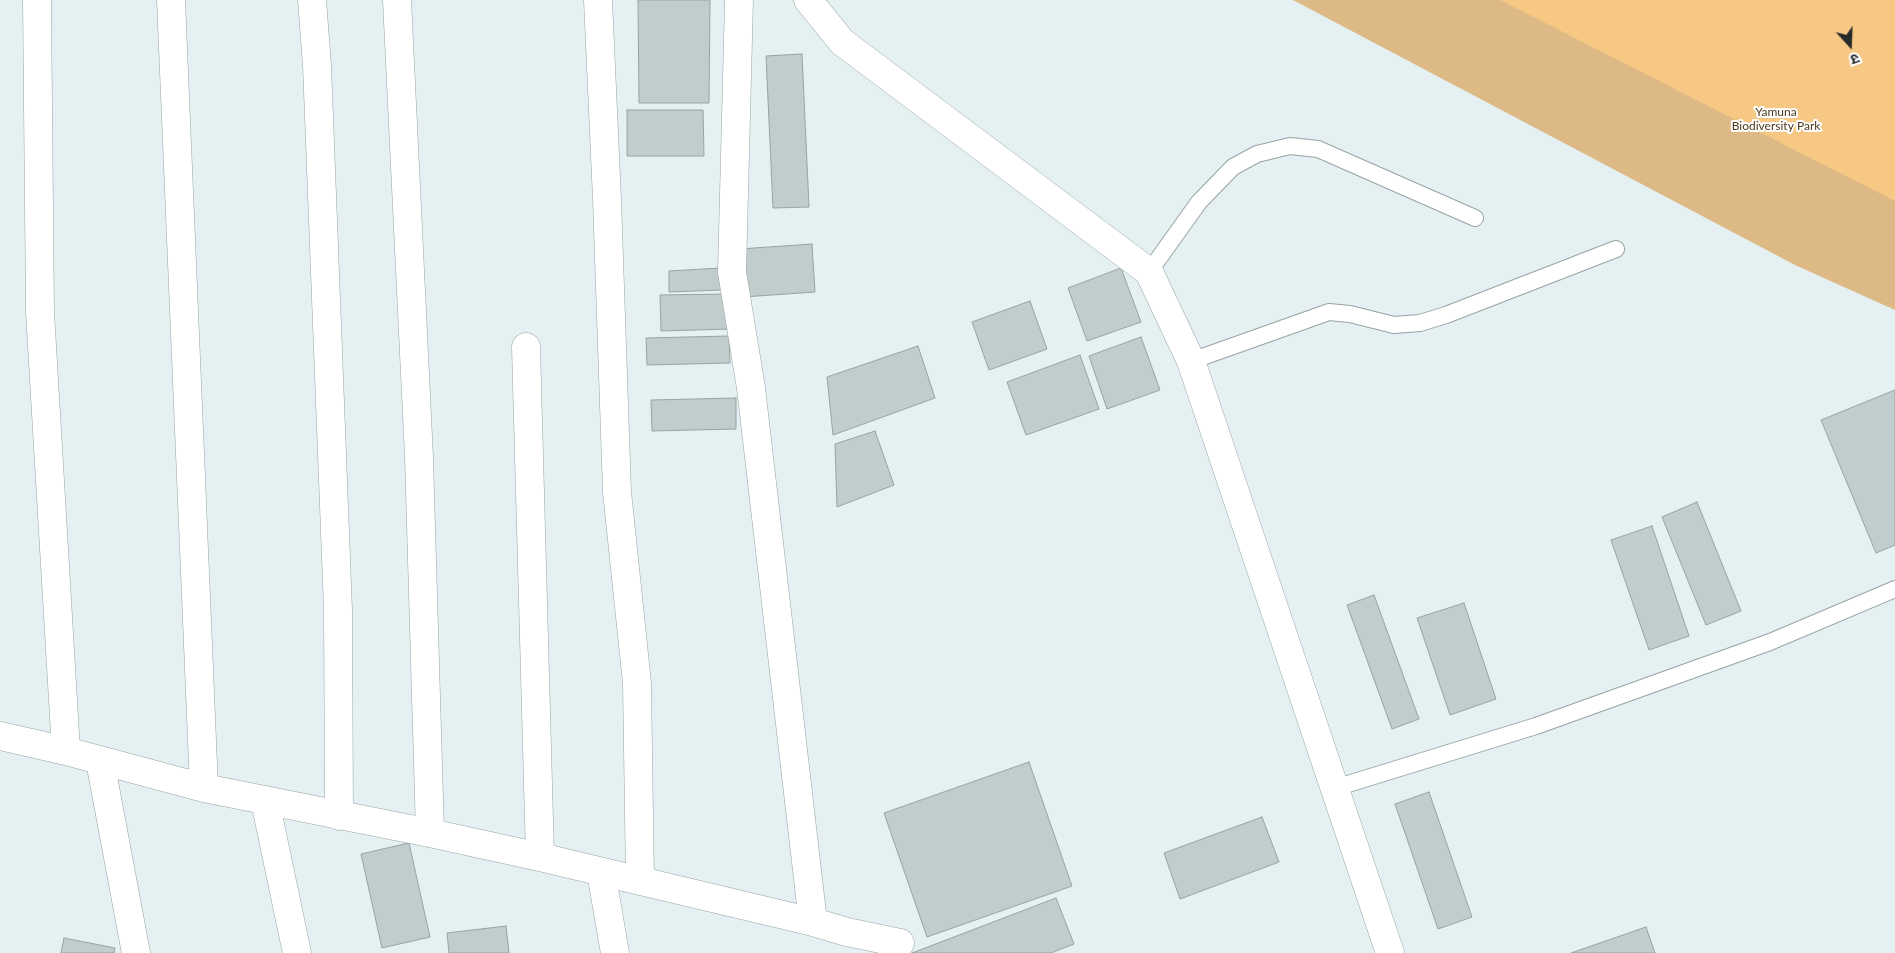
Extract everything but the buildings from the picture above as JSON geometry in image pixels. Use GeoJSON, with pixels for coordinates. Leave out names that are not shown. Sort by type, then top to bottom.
{"type":"FeatureCollection","features":[{"type":"Feature","properties":{"kind":"street"},"geometry":{"type":"LineString","coordinates":[[37,0],[40,312],[66,752]]}},
{"type":"Feature","properties":{"kind":"street"},"geometry":{"type":"LineString","coordinates":[[171,0],[204,788]]}},
{"type":"Feature","properties":{"kind":"street"},"geometry":{"type":"LineString","coordinates":[[312,0],[317,65],[338,610],[339,816]]}},
{"type":"Feature","properties":{"kind":"street"},"geometry":{"type":"LineString","coordinates":[[396,0],[419,457],[430,833]]}},
{"type":"Feature","properties":{"kind":"street"},"geometry":{"type":"LineString","coordinates":[[598,0],[617,492],[637,683],[640,881]]}},
{"type":"Feature","properties":{"kind":"street"},"geometry":{"type":"LineString","coordinates":[[740,0],[732,272],[751,388],[814,922]]}},
{"type":"Feature","properties":{"kind":"street"},"geometry":{"type":"LineString","coordinates":[[808,0],[842,42],[1149,272],[1191,361],[1390,953]]}},
{"type":"Feature","properties":{"kind":"street"},"geometry":{"type":"LineString","coordinates":[[526,348],[540,857]]}},
{"type":"Feature","properties":{"kind":"street"},"geometry":{"type":"LineString","coordinates":[[0,736],[204,788],[540,857],[814,922],[846,932],[900,943]]}},
{"type":"Feature","properties":{"kind":"street"},"geometry":{"type":"LineString","coordinates":[[100,761],[136,953]]}},
{"type":"Feature","properties":{"kind":"street"},"geometry":{"type":"LineString","coordinates":[[265,801],[297,953]]}},
{"type":"Feature","properties":{"kind":"street"},"geometry":{"type":"LineString","coordinates":[[601,872],[615,953]]}},
{"type":"Feature","properties":{"kind":"lane"},"geometry":{"type":"LineString","coordinates":[[1149,272],[1199,202],[1233,167],[1257,154],[1290,146],[1318,149],[1475,218]]}},
{"type":"Feature","properties":{"kind":"lane"},"geometry":{"type":"LineString","coordinates":[[1191,361],[1329,312],[1350,314],[1394,326],[1420,322],[1455,311],[1616,249]]}},
{"type":"Feature","properties":{"kind":"lane"},"geometry":{"type":"LineString","coordinates":[[1335,788],[1554,719],[1770,642],[1895,589]]}},
{"type":"Feature","properties":{"kind":"green space","name":"Yamuna Biodiversity Park"},"geometry":{"type":"Polygon","coordinates":[[[1293,0],[1895,0],[1895,310],[1795,265],[1293,0]]]}},
{"type":"Feature","properties":{"kind":"shaded area"},"geometry":{"type":"Polygon","coordinates":[[[1500,0],[1895,0],[1895,201],[1500,0]]]}}]}
